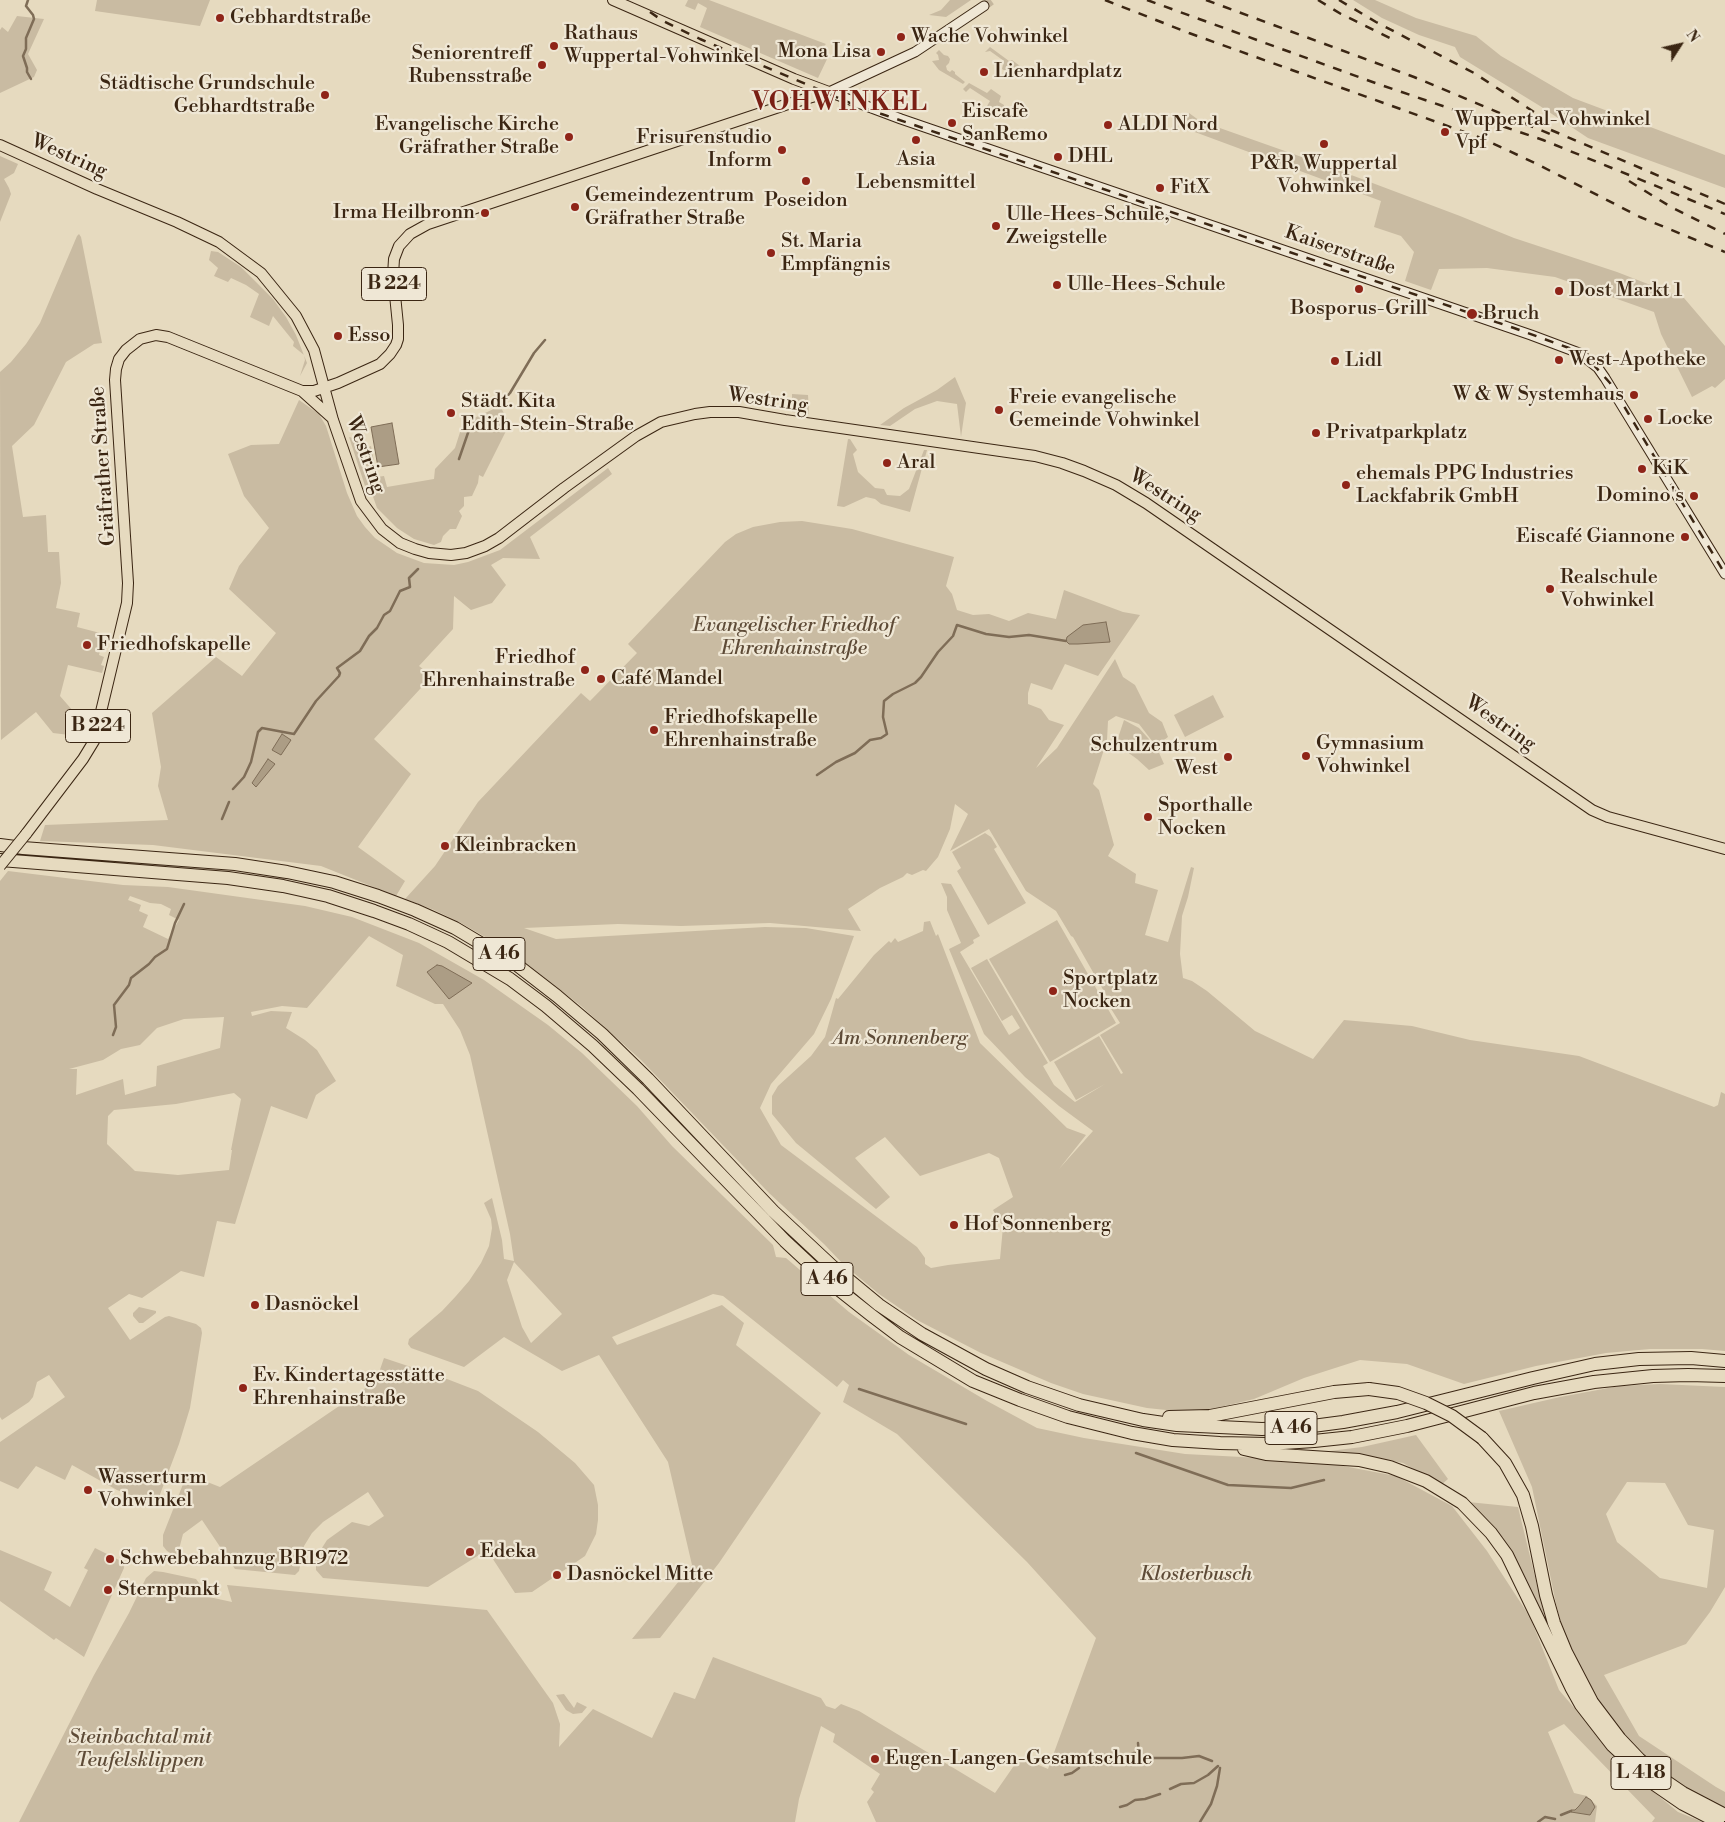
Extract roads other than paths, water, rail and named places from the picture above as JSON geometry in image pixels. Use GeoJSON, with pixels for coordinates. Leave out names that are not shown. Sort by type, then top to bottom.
{"type":"FeatureCollection","features":[{"type":"Feature","properties":{"kind":"highway","name":"A 46"},"geometry":{"type":"LineString","coordinates":[[0,845],[235,864],[287,872],[334,882],[378,896],[455,928],[517,965],[602,1034],[648,1079],[797,1234],[840,1273],[892,1314],[954,1354],[1006,1379],[1080,1405],[1143,1420],[1177,1425],[1262,1429],[1305,1427],[1398,1412],[1596,1364],[1639,1359],[1682,1358],[1725,1361]]}},
{"type":"Feature","properties":{"kind":"highway","name":"A 46"},"geometry":{"type":"LineString","coordinates":[[0,860],[212,877],[283,886],[328,896],[374,911],[409,924],[448,942],[478,958],[510,979],[546,1006],[593,1046],[638,1089],[784,1241],[828,1281],[900,1337],[973,1380],[1020,1400],[1068,1417],[1132,1433],[1173,1440],[1268,1444],[1352,1437],[1423,1422],[1534,1394],[1624,1378],[1688,1375],[1725,1376]]}},
{"type":"Feature","properties":{"kind":"highway"},"geometry":{"type":"LineString","coordinates":[[1143,1420],[1210,1416],[1334,1392],[1369,1389],[1398,1393],[1426,1403],[1452,1416],[1482,1438],[1505,1463],[1523,1494],[1561,1654]]}},
{"type":"Feature","properties":{"kind":"highway"},"geometry":{"type":"LineString","coordinates":[[1220,1443],[1266,1454],[1360,1460],[1414,1475],[1439,1487],[1462,1503],[1491,1533],[1514,1567],[1561,1654]]}},
{"type":"Feature","properties":{"kind":"highway","name":"L 418"},"geometry":{"type":"LineString","coordinates":[[1561,1654],[1592,1702],[1620,1739],[1639,1759],[1661,1778],[1683,1793],[1725,1815]]}},
{"type":"Feature","properties":{"kind":"highway","name":"L 418"},"geometry":{"type":"LineString","coordinates":[[1561,1654],[1582,1705],[1612,1745],[1654,1784],[1683,1804],[1718,1822]]}},
{"type":"Feature","properties":{"kind":"main road"},"geometry":{"type":"LineString","coordinates":[[613,0],[700,39],[829,92],[915,52],[984,6]]}},
{"type":"Feature","properties":{"kind":"main road","name":"Gräfrather Straße"},"geometry":{"type":"LineString","coordinates":[[0,866],[83,759],[94,741],[127,603],[128,583],[115,380],[120,358],[126,350],[140,339],[156,335],[168,337],[302,391],[311,392],[324,388],[368,370],[385,360],[394,350],[398,333],[393,275],[394,259],[399,246],[410,234],[428,224],[829,92]]}},
{"type":"Feature","properties":{"kind":"main road","name":"Kaiserstraße"},"geometry":{"type":"LineString","coordinates":[[829,92],[909,122],[1553,342],[1579,354],[1598,368],[1605,378],[1725,574]]}},
{"type":"Feature","properties":{"kind":"main road","name":"Westring"},"geometry":{"type":"LineString","coordinates":[[0,145],[219,242],[247,262],[272,285],[302,325],[314,350],[333,420],[356,492],[371,517],[388,534],[415,549],[438,554],[466,553],[485,546],[499,538],[636,436],[661,422],[695,414],[740,412],[865,432],[1019,453],[1062,463],[1116,485],[1146,503],[1592,810],[1608,817],[1725,850]]}},
{"type":"Feature","properties":{"kind":"main road"},"geometry":{"type":"LineString","coordinates":[[302,391],[333,420]]}},
{"type":"Feature","properties":{"kind":"waterway"},"geometry":{"type":"LineString","coordinates":[[28,0],[26,6],[34,19],[26,38],[26,49],[23,56],[31,79]]}},
{"type":"Feature","properties":{"kind":"waterway"},"geometry":{"type":"LineString","coordinates":[[502,402],[510,393],[534,353],[545,340]]}},
{"type":"Feature","properties":{"kind":"waterway"},"geometry":{"type":"LineString","coordinates":[[475,423],[489,416]]}},
{"type":"Feature","properties":{"kind":"waterway"},"geometry":{"type":"LineString","coordinates":[[459,459],[470,427]]}},
{"type":"Feature","properties":{"kind":"waterway"},"geometry":{"type":"LineString","coordinates":[[233,789],[244,777],[251,762],[258,732],[262,728],[294,734],[316,701],[339,676],[340,673],[337,668],[360,651],[384,615],[390,611],[400,591],[410,587],[409,578],[418,569]]}},
{"type":"Feature","properties":{"kind":"waterway"},"geometry":{"type":"LineString","coordinates":[[817,775],[836,762],[855,753],[870,740],[881,738],[887,734],[883,717],[884,701],[893,694],[915,683],[921,677],[938,652],[953,636],[957,625],[986,634],[1009,637],[1029,635],[1066,641]]}},
{"type":"Feature","properties":{"kind":"waterway"},"geometry":{"type":"LineString","coordinates":[[222,819],[229,802]]}},
{"type":"Feature","properties":{"kind":"waterway"},"geometry":{"type":"LineString","coordinates":[[113,1035],[116,1027],[114,1005],[129,985],[131,978],[167,949],[175,923],[184,904]]}},
{"type":"Feature","properties":{"kind":"waterway"},"geometry":{"type":"LineString","coordinates":[[859,1389],[966,1424]]}},
{"type":"Feature","properties":{"kind":"waterway"},"geometry":{"type":"LineString","coordinates":[[1136,1453],[1228,1485],[1291,1488],[1324,1480]]}},
{"type":"Feature","properties":{"kind":"waterway"},"geometry":{"type":"LineString","coordinates":[[1138,1743],[1139,1754]]}},
{"type":"Feature","properties":{"kind":"waterway"},"geometry":{"type":"LineString","coordinates":[[1101,1763],[1134,1753],[1143,1757]]}},
{"type":"Feature","properties":{"kind":"waterway"},"geometry":{"type":"LineString","coordinates":[[1146,1758],[1199,1756],[1212,1761]]}},
{"type":"Feature","properties":{"kind":"waterway"},"geometry":{"type":"LineString","coordinates":[[1170,1789],[1181,1784],[1194,1783],[1208,1775],[1218,1766]]}},
{"type":"Feature","properties":{"kind":"waterway"},"geometry":{"type":"LineString","coordinates":[[1065,1775],[1079,1768]]}},
{"type":"Feature","properties":{"kind":"waterway"},"geometry":{"type":"LineString","coordinates":[[1200,1822],[1211,1804],[1220,1768]]}},
{"type":"Feature","properties":{"kind":"waterway"},"geometry":{"type":"LineString","coordinates":[[1120,1807],[1135,1800],[1160,1794]]}},
{"type":"Feature","properties":{"kind":"waterway"},"geometry":{"type":"LineString","coordinates":[[1561,1815],[1571,1811]]}},
{"type":"Feature","properties":{"kind":"waterway"},"geometry":{"type":"LineString","coordinates":[[1538,1822],[1545,1817],[1555,1819]]}},
{"type":"Feature","properties":{"kind":"tunnel"},"geometry":{"type":"LineString","coordinates":[[984,6],[992,0]]}},
{"type":"Feature","properties":{"kind":"railway"},"geometry":{"type":"LineString","coordinates":[[1105,0],[1189,33],[1481,138],[1535,163],[1640,217],[1725,252]]}},
{"type":"Feature","properties":{"kind":"railway"},"geometry":{"type":"LineString","coordinates":[[1147,0],[1378,84],[1543,140],[1725,214]]}},
{"type":"Feature","properties":{"kind":"railway"},"geometry":{"type":"LineString","coordinates":[[1206,0],[1414,77],[1557,137]]}},
{"type":"Feature","properties":{"kind":"railway"},"geometry":{"type":"LineString","coordinates":[[1318,0],[1341,14],[1392,39]]}},
{"type":"Feature","properties":{"kind":"railway"},"geometry":{"type":"LineString","coordinates":[[1339,0],[1376,22],[1474,73],[1554,125]]}},
{"type":"Feature","properties":{"kind":"railway"},"geometry":{"type":"LineString","coordinates":[[650,12],[663,21],[700,39],[855,105],[1569,348],[1592,363],[1610,383],[1725,574]]}},
{"type":"Feature","properties":{"kind":"railway"},"geometry":{"type":"LineString","coordinates":[[1551,130],[1725,204]]}},
{"type":"Feature","properties":{"kind":"railway"},"geometry":{"type":"LineString","coordinates":[[1629,181],[1671,207],[1725,234]]}},
{"type":"Feature","properties":{"kind":"place","name":"Gebhardtstraße"},"geometry":{"type":"Point","coordinates":[220,18]}},
{"type":"Feature","properties":{"kind":"place","name":"Wache Vohwinkel"},"geometry":{"type":"Point","coordinates":[901,37]}},
{"type":"Feature","properties":{"kind":"place","name":"Rathaus Wuppertal-Vohwinkel"},"geometry":{"type":"Point","coordinates":[554,46]}},
{"type":"Feature","properties":{"kind":"place","name":"Mona Lisa"},"geometry":{"type":"Point","coordinates":[881,52]}},
{"type":"Feature","properties":{"kind":"place","name":"Seniorentreff Rubensstraße"},"geometry":{"type":"Point","coordinates":[542,65]}},
{"type":"Feature","properties":{"kind":"place","name":"Lienhardplatz"},"geometry":{"type":"Point","coordinates":[984,72]}},
{"type":"Feature","properties":{"kind":"place","name":"Städtische Grundschule Gebhardtstraße"},"geometry":{"type":"Point","coordinates":[325,95]}},
{"type":"Feature","properties":{"kind":"place","name":"Eiscafè SanRemo"},"geometry":{"type":"Point","coordinates":[952,123]}},
{"type":"Feature","properties":{"kind":"place","name":"ALDI Nord"},"geometry":{"type":"Point","coordinates":[1108,125]}},
{"type":"Feature","properties":{"kind":"place","name":"Wuppertal-Vohwinkel Vpf"},"geometry":{"type":"Point","coordinates":[1445,132]}},
{"type":"Feature","properties":{"kind":"place","name":"Evangelische Kirche Gräfrather Straße"},"geometry":{"type":"Point","coordinates":[569,137]}},
{"type":"Feature","properties":{"kind":"place","name":"Asia Lebensmittel"},"geometry":{"type":"Point","coordinates":[916,140]}},
{"type":"Feature","properties":{"kind":"place","name":"P&R, Wuppertal Vohwinkel"},"geometry":{"type":"Point","coordinates":[1324,144]}},
{"type":"Feature","properties":{"kind":"place","name":"Frisurenstudio Inform"},"geometry":{"type":"Point","coordinates":[782,150]}},
{"type":"Feature","properties":{"kind":"place","name":"DHL"},"geometry":{"type":"Point","coordinates":[1058,157]}},
{"type":"Feature","properties":{"kind":"place","name":"Poseidon"},"geometry":{"type":"Point","coordinates":[806,181]}},
{"type":"Feature","properties":{"kind":"place","name":"FitX"},"geometry":{"type":"Point","coordinates":[1160,188]}},
{"type":"Feature","properties":{"kind":"place","name":"Gemeindezentrum Gräfrather Straße"},"geometry":{"type":"Point","coordinates":[575,207]}},
{"type":"Feature","properties":{"kind":"place","name":"Irma Heilbronn"},"geometry":{"type":"Point","coordinates":[485,213]}},
{"type":"Feature","properties":{"kind":"place","name":"Ulle-Hees-Schule, Zweigstelle"},"geometry":{"type":"Point","coordinates":[996,226]}},
{"type":"Feature","properties":{"kind":"place","name":"St. Maria Empfängnis"},"geometry":{"type":"Point","coordinates":[771,253]}},
{"type":"Feature","properties":{"kind":"place","name":"Ulle-Hees-Schule"},"geometry":{"type":"Point","coordinates":[1057,285]}},
{"type":"Feature","properties":{"kind":"place","name":"Bosporus-Grill"},"geometry":{"type":"Point","coordinates":[1359,289]}},
{"type":"Feature","properties":{"kind":"place","name":"Dost Markt 1"},"geometry":{"type":"Point","coordinates":[1559,291]}},
{"type":"Feature","properties":{"kind":"place","name":"Bruch"},"geometry":{"type":"Point","coordinates":[1472,314]}},
{"type":"Feature","properties":{"kind":"place","name":"Esso"},"geometry":{"type":"Point","coordinates":[338,336]}},
{"type":"Feature","properties":{"kind":"place","name":"West-Apotheke"},"geometry":{"type":"Point","coordinates":[1559,360]}},
{"type":"Feature","properties":{"kind":"place","name":"Lidl"},"geometry":{"type":"Point","coordinates":[1335,361]}},
{"type":"Feature","properties":{"kind":"place","name":"W & W Systemhaus"},"geometry":{"type":"Point","coordinates":[1634,395]}},
{"type":"Feature","properties":{"kind":"place","name":"Freie evangelische Gemeinde Vohwinkel"},"geometry":{"type":"Point","coordinates":[999,410]}},
{"type":"Feature","properties":{"kind":"place","name":"Städt. Kita Edith-Stein-Straße"},"geometry":{"type":"Point","coordinates":[451,413]}},
{"type":"Feature","properties":{"kind":"place","name":"Locke"},"geometry":{"type":"Point","coordinates":[1648,419]}},
{"type":"Feature","properties":{"kind":"place","name":"Privatparkplatz"},"geometry":{"type":"Point","coordinates":[1316,433]}},
{"type":"Feature","properties":{"kind":"place","name":"Aral"},"geometry":{"type":"Point","coordinates":[887,463]}},
{"type":"Feature","properties":{"kind":"place","name":"KiK"},"geometry":{"type":"Point","coordinates":[1642,469]}},
{"type":"Feature","properties":{"kind":"place","name":"ehemals PPG Industries Lackfabrik GmbH"},"geometry":{"type":"Point","coordinates":[1346,485]}},
{"type":"Feature","properties":{"kind":"place","name":"Domino's"},"geometry":{"type":"Point","coordinates":[1694,496]}},
{"type":"Feature","properties":{"kind":"place","name":"Eiscafé Giannone"},"geometry":{"type":"Point","coordinates":[1685,537]}},
{"type":"Feature","properties":{"kind":"place","name":"Realschule Vohwinkel"},"geometry":{"type":"Point","coordinates":[1550,589]}},
{"type":"Feature","properties":{"kind":"place","name":"Friedhofskapelle"},"geometry":{"type":"Point","coordinates":[87,645]}},
{"type":"Feature","properties":{"kind":"place","name":"Friedhof Ehrenhainstraße"},"geometry":{"type":"Point","coordinates":[585,670]}},
{"type":"Feature","properties":{"kind":"place","name":"Café Mandel"},"geometry":{"type":"Point","coordinates":[601,679]}},
{"type":"Feature","properties":{"kind":"place","name":"Friedhofskapelle Ehrenhainstraße"},"geometry":{"type":"Point","coordinates":[654,730]}},
{"type":"Feature","properties":{"kind":"place","name":"Gymnasium Vohwinkel"},"geometry":{"type":"Point","coordinates":[1306,756]}},
{"type":"Feature","properties":{"kind":"place","name":"Schulzentrum West"},"geometry":{"type":"Point","coordinates":[1228,757]}},
{"type":"Feature","properties":{"kind":"place","name":"Sporthalle Nocken"},"geometry":{"type":"Point","coordinates":[1148,817]}},
{"type":"Feature","properties":{"kind":"place","name":"Kleinbracken"},"geometry":{"type":"Point","coordinates":[445,846]}},
{"type":"Feature","properties":{"kind":"place","name":"Sportplatz Nocken"},"geometry":{"type":"Point","coordinates":[1053,991]}},
{"type":"Feature","properties":{"kind":"place","name":"Hof Sonnenberg"},"geometry":{"type":"Point","coordinates":[954,1225]}},
{"type":"Feature","properties":{"kind":"place","name":"Dasnöckel"},"geometry":{"type":"Point","coordinates":[255,1305]}},
{"type":"Feature","properties":{"kind":"place","name":"Ev. Kindertagesstätte Ehrenhainstraße"},"geometry":{"type":"Point","coordinates":[243,1388]}},
{"type":"Feature","properties":{"kind":"place","name":"Wasserturm Vohwinkel"},"geometry":{"type":"Point","coordinates":[88,1490]}},
{"type":"Feature","properties":{"kind":"place","name":"Edeka"},"geometry":{"type":"Point","coordinates":[470,1552]}},
{"type":"Feature","properties":{"kind":"place","name":"Schwebebahnzug BR1972"},"geometry":{"type":"Point","coordinates":[110,1559]}},
{"type":"Feature","properties":{"kind":"place","name":"Dasnöckel Mitte"},"geometry":{"type":"Point","coordinates":[557,1575]}},
{"type":"Feature","properties":{"kind":"place","name":"Sternpunkt"},"geometry":{"type":"Point","coordinates":[108,1590]}},
{"type":"Feature","properties":{"kind":"place","name":"Eugen-Langen-Gesamtschule"},"geometry":{"type":"Point","coordinates":[875,1759]}},
{"type":"Feature","properties":{"kind":"district","name":"VOHWINKEL"},"geometry":{"type":"Point","coordinates":[840,104]}},
{"type":"Feature","properties":{"kind":"park label","name":"Evangelischer Friedhof Ehrenhainstraße"},"geometry":{"type":"Point","coordinates":[794,638]}},
{"type":"Feature","properties":{"kind":"park label","name":"Am Sonnenberg"},"geometry":{"type":"Point","coordinates":[900,1039]}},
{"type":"Feature","properties":{"kind":"park label","name":"Klosterbusch"},"geometry":{"type":"Point","coordinates":[1196,1575]}},
{"type":"Feature","properties":{"kind":"park label","name":"Steinbachtal mit Teufelsklippen"},"geometry":{"type":"Point","coordinates":[140,1750]}}]}
